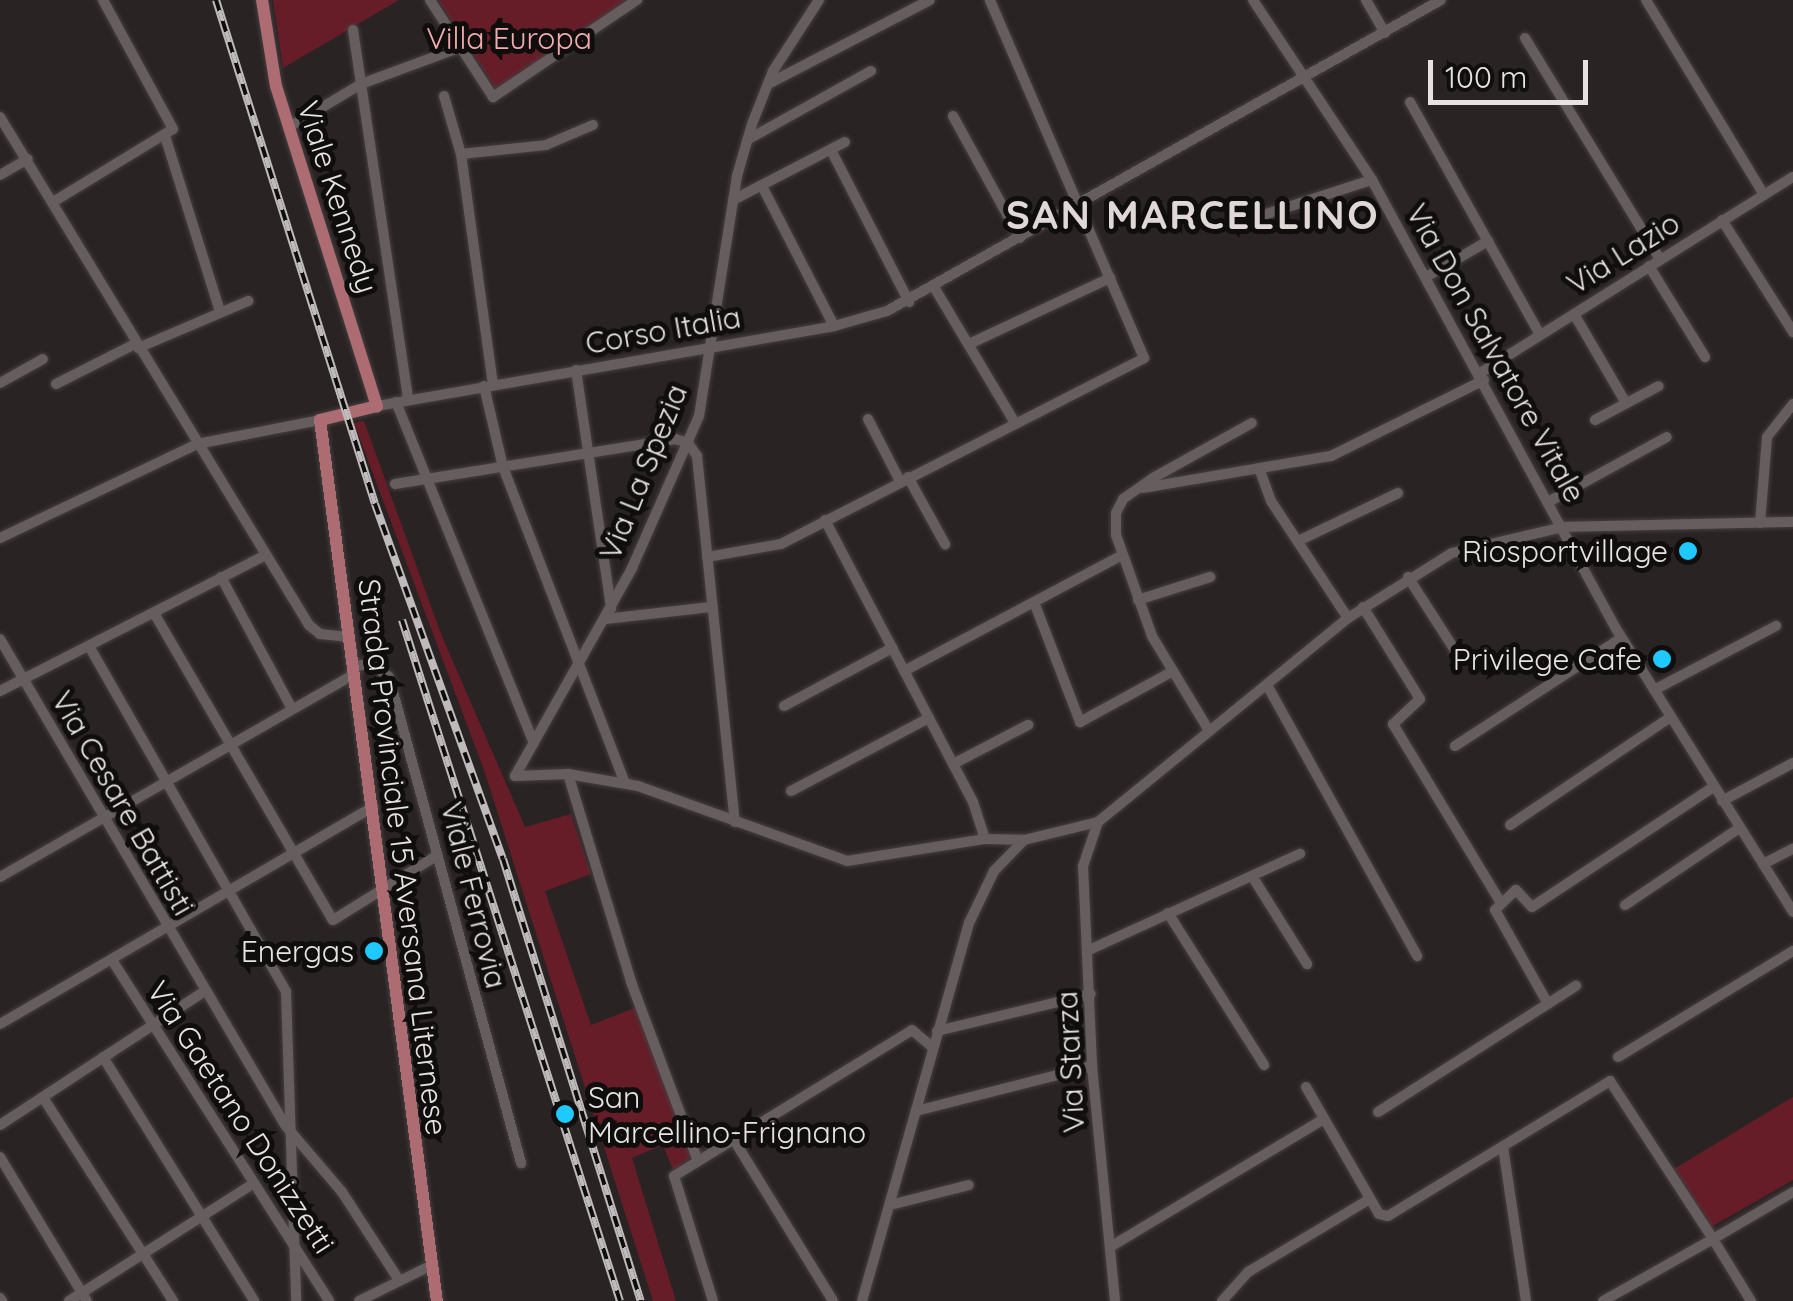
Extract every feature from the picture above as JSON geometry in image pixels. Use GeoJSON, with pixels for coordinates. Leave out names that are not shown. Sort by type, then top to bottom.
{"type":"FeatureCollection","features":[{"type":"Feature","properties":{"kind":"main road","name":"Viale Kennedy"},"geometry":{"type":"LineString","coordinates":[[262,0],[270,59],[289,127],[377,406]]}},
{"type":"Feature","properties":{"kind":"main road","name":"Corso Italia"},"geometry":{"type":"LineString","coordinates":[[320,420],[377,406]]}},
{"type":"Feature","properties":{"kind":"main road","name":"Strada Provinciale 15 Aversana Liternese"},"geometry":{"type":"LineString","coordinates":[[320,420],[437,1301]]}},
{"type":"Feature","properties":{"kind":"street"},"geometry":{"type":"LineString","coordinates":[[53,202],[165,136],[174,120],[103,0]]}},
{"type":"Feature","properties":{"kind":"street"},"geometry":{"type":"LineString","coordinates":[[430,0],[493,97],[636,0]]}},
{"type":"Feature","properties":{"kind":"street","name":"Via La Spezia"},"geometry":{"type":"LineString","coordinates":[[568,774],[514,776],[608,614],[688,443],[715,346],[733,200],[747,140],[767,85],[819,0]]}},
{"type":"Feature","properties":{"kind":"street"},"geometry":{"type":"LineString","coordinates":[[767,85],[930,0]]}},
{"type":"Feature","properties":{"kind":"street"},"geometry":{"type":"LineString","coordinates":[[707,557],[754,554],[1144,358],[990,0]]}},
{"type":"Feature","properties":{"kind":"street","name":"Via Don Salvatore Vitale"},"geometry":{"type":"LineString","coordinates":[[1253,0],[1372,180],[1550,501],[1621,638],[1762,864],[1789,897],[1793,912]]}},
{"type":"Feature","properties":{"kind":"street"},"geometry":{"type":"LineString","coordinates":[[1366,0],[1385,32]]}},
{"type":"Feature","properties":{"kind":"street","name":"Corso Italia"},"geometry":{"type":"LineString","coordinates":[[377,406],[834,326],[909,302],[1441,0]]}},
{"type":"Feature","properties":{"kind":"street"},"geometry":{"type":"LineString","coordinates":[[1646,0],[1764,195]]}},
{"type":"Feature","properties":{"kind":"street"},"geometry":{"type":"LineString","coordinates":[[352,30],[402,401],[427,479],[534,743]]}},
{"type":"Feature","properties":{"kind":"street"},"geometry":{"type":"LineString","coordinates":[[1525,38],[1660,260]]}},
{"type":"Feature","properties":{"kind":"street"},"geometry":{"type":"LineString","coordinates":[[289,127],[361,84],[461,47]]}},
{"type":"Feature","properties":{"kind":"street"},"geometry":{"type":"LineString","coordinates":[[747,140],[871,71]]}},
{"type":"Feature","properties":{"kind":"street"},"geometry":{"type":"LineString","coordinates":[[444,96],[461,154],[488,386],[503,467],[625,783]]}},
{"type":"Feature","properties":{"kind":"street"},"geometry":{"type":"LineString","coordinates":[[1410,102],[1540,335]]}},
{"type":"Feature","properties":{"kind":"street"},"geometry":{"type":"LineString","coordinates":[[953,116],[1020,238]]}},
{"type":"Feature","properties":{"kind":"street"},"geometry":{"type":"LineString","coordinates":[[0,118],[136,346],[314,631],[350,637]]}},
{"type":"Feature","properties":{"kind":"street"},"geometry":{"type":"LineString","coordinates":[[461,154],[546,145],[594,125]]}},
{"type":"Feature","properties":{"kind":"street"},"geometry":{"type":"LineString","coordinates":[[165,136],[220,312]]}},
{"type":"Feature","properties":{"kind":"street"},"geometry":{"type":"LineString","coordinates":[[733,200],[845,142]]}},
{"type":"Feature","properties":{"kind":"street"},"geometry":{"type":"LineString","coordinates":[[832,150],[909,302]]}},
{"type":"Feature","properties":{"kind":"street"},"geometry":{"type":"LineString","coordinates":[[0,175],[28,160]]}},
{"type":"Feature","properties":{"kind":"street","name":"Via Lazio"},"geometry":{"type":"LineString","coordinates":[[1137,489],[1331,456],[1482,377],[1540,335],[1793,177]]}},
{"type":"Feature","properties":{"kind":"street"},"geometry":{"type":"LineString","coordinates":[[1254,218],[1372,180]]}},
{"type":"Feature","properties":{"kind":"street"},"geometry":{"type":"LineString","coordinates":[[762,186],[834,326]]}},
{"type":"Feature","properties":{"kind":"street"},"geometry":{"type":"LineString","coordinates":[[1722,220],[1793,332]]}},
{"type":"Feature","properties":{"kind":"street"},"geometry":{"type":"LineString","coordinates":[[1426,277],[1488,242]]}},
{"type":"Feature","properties":{"kind":"street"},"geometry":{"type":"LineString","coordinates":[[1648,266],[1705,357]]}},
{"type":"Feature","properties":{"kind":"street"},"geometry":{"type":"LineString","coordinates":[[969,344],[1110,278]]}},
{"type":"Feature","properties":{"kind":"street"},"geometry":{"type":"LineString","coordinates":[[934,287],[1014,421]]}},
{"type":"Feature","properties":{"kind":"street"},"geometry":{"type":"LineString","coordinates":[[56,384],[136,346],[248,302]]}},
{"type":"Feature","properties":{"kind":"street"},"geometry":{"type":"LineString","coordinates":[[1574,314],[1626,403]]}},
{"type":"Feature","properties":{"kind":"street"},"geometry":{"type":"LineString","coordinates":[[0,383],[43,359]]}},
{"type":"Feature","properties":{"kind":"street"},"geometry":{"type":"LineString","coordinates":[[576,370],[608,614],[712,607]]}},
{"type":"Feature","properties":{"kind":"street"},"geometry":{"type":"LineString","coordinates":[[1595,420],[1659,386]]}},
{"type":"Feature","properties":{"kind":"street"},"geometry":{"type":"LineString","coordinates":[[1760,523],[1767,438],[1793,404]]}},
{"type":"Feature","properties":{"kind":"street","name":"Corso Italia"},"geometry":{"type":"LineString","coordinates":[[0,538],[196,444],[320,420]]}},
{"type":"Feature","properties":{"kind":"street"},"geometry":{"type":"LineString","coordinates":[[868,420],[945,544]]}},
{"type":"Feature","properties":{"kind":"street"},"geometry":{"type":"LineString","coordinates":[[1208,729],[1173,672],[1138,600],[1122,556],[1116,513],[1137,489],[1252,423]]}},
{"type":"Feature","properties":{"kind":"street"},"geometry":{"type":"LineString","coordinates":[[1550,501],[1667,438]]}},
{"type":"Feature","properties":{"kind":"street"},"geometry":{"type":"LineString","coordinates":[[395,484],[589,453],[688,443],[696,456],[736,822]]}},
{"type":"Feature","properties":{"kind":"street"},"geometry":{"type":"LineString","coordinates":[[1259,468],[1271,501],[1348,618]]}},
{"type":"Feature","properties":{"kind":"street"},"geometry":{"type":"LineString","coordinates":[[1298,541],[1398,493]]}},
{"type":"Feature","properties":{"kind":"street"},"geometry":{"type":"LineString","coordinates":[[826,520],[953,764],[985,839]]}},
{"type":"Feature","properties":{"kind":"street"},"geometry":{"type":"LineString","coordinates":[[698,1161],[631,982],[568,774],[625,783],[847,861],[985,839],[1024,840],[1098,822],[1348,618],[1408,578],[1491,539],[1564,528],[1793,522]]}},
{"type":"Feature","properties":{"kind":"street"},"geometry":{"type":"LineString","coordinates":[[0,692],[266,555]]}},
{"type":"Feature","properties":{"kind":"street"},"geometry":{"type":"LineString","coordinates":[[904,671],[1122,556]]}},
{"type":"Feature","properties":{"kind":"street"},"geometry":{"type":"LineString","coordinates":[[221,577],[292,709]]}},
{"type":"Feature","properties":{"kind":"street"},"geometry":{"type":"LineString","coordinates":[[1138,600],[1210,578]]}},
{"type":"Feature","properties":{"kind":"street"},"geometry":{"type":"LineString","coordinates":[[1408,578],[1461,660]]}},
{"type":"Feature","properties":{"kind":"street"},"geometry":{"type":"LineString","coordinates":[[1034,602],[1080,722],[1173,672]]}},
{"type":"Feature","properties":{"kind":"street"},"geometry":{"type":"LineString","coordinates":[[1363,608],[1420,698],[1393,724],[1502,904]]}},
{"type":"Feature","properties":{"kind":"street"},"geometry":{"type":"LineString","coordinates":[[154,613],[233,742],[333,920],[438,855]]}},
{"type":"Feature","properties":{"kind":"street"},"geometry":{"type":"LineString","coordinates":[[1654,690],[1776,626]]}},
{"type":"Feature","properties":{"kind":"street"},"geometry":{"type":"LineString","coordinates":[[1455,746],[1621,638]]}},
{"type":"Feature","properties":{"kind":"street","name":"Via Cesare Battisti"},"geometry":{"type":"LineString","coordinates":[[0,639],[203,992],[291,1134],[342,1192],[397,1277]]}},
{"type":"Feature","properties":{"kind":"street"},"geometry":{"type":"LineString","coordinates":[[89,646],[286,992],[296,1301]]}},
{"type":"Feature","properties":{"kind":"street"},"geometry":{"type":"LineString","coordinates":[[784,706],[892,648]]}},
{"type":"Feature","properties":{"kind":"street","name":"Viale Ferrovia"},"geometry":{"type":"LineString","coordinates":[[354,670],[372,664],[389,676],[521,1162]]}},
{"type":"Feature","properties":{"kind":"street"},"geometry":{"type":"LineString","coordinates":[[0,876],[354,670]]}},
{"type":"Feature","properties":{"kind":"street"},"geometry":{"type":"LineString","coordinates":[[1266,686],[1417,956]]}},
{"type":"Feature","properties":{"kind":"street"},"geometry":{"type":"LineString","coordinates":[[791,790],[929,718]]}},
{"type":"Feature","properties":{"kind":"street"},"geometry":{"type":"LineString","coordinates":[[1510,825],[1670,718]]}},
{"type":"Feature","properties":{"kind":"street"},"geometry":{"type":"LineString","coordinates":[[953,764],[1028,725]]}},
{"type":"Feature","properties":{"kind":"street"},"geometry":{"type":"LineString","coordinates":[[1722,801],[1793,762]]}},
{"type":"Feature","properties":{"kind":"street"},"geometry":{"type":"LineString","coordinates":[[1548,1004],[1495,910],[1516,890],[1532,908],[1713,787]]}},
{"type":"Feature","properties":{"kind":"street"},"geometry":{"type":"LineString","coordinates":[[0,1024],[373,808]]}},
{"type":"Feature","properties":{"kind":"street","name":"Via Starza"},"geometry":{"type":"LineString","coordinates":[[1098,822],[1083,866],[1092,1066],[1115,1301]]}},
{"type":"Feature","properties":{"kind":"street"},"geometry":{"type":"LineString","coordinates":[[1625,905],[1739,828]]}},
{"type":"Feature","properties":{"kind":"street"},"geometry":{"type":"LineString","coordinates":[[862,1301],[894,1204],[932,1047],[980,894],[1024,840]]}},
{"type":"Feature","properties":{"kind":"street"},"geometry":{"type":"LineString","coordinates":[[1762,864],[1793,848]]}},
{"type":"Feature","properties":{"kind":"street"},"geometry":{"type":"LineString","coordinates":[[1089,950],[1300,854]]}},
{"type":"Feature","properties":{"kind":"street"},"geometry":{"type":"LineString","coordinates":[[1252,876],[1307,964]]}},
{"type":"Feature","properties":{"kind":"street"},"geometry":{"type":"LineString","coordinates":[[1168,913],[1264,1065]]}},
{"type":"Feature","properties":{"kind":"street"},"geometry":{"type":"LineString","coordinates":[[1618,1057],[1793,951]]}},
{"type":"Feature","properties":{"kind":"street","name":"Via Gaetano Donizzetti"},"geometry":{"type":"LineString","coordinates":[[112,960],[329,1301]]}},
{"type":"Feature","properties":{"kind":"street"},"geometry":{"type":"LineString","coordinates":[[1378,1112],[1576,986]]}},
{"type":"Feature","properties":{"kind":"street"},"geometry":{"type":"LineString","coordinates":[[0,1125],[203,992]]}},
{"type":"Feature","properties":{"kind":"street"},"geometry":{"type":"LineString","coordinates":[[937,1031],[1091,994]]}},
{"type":"Feature","properties":{"kind":"street"},"geometry":{"type":"LineString","coordinates":[[714,1301],[674,1176],[912,1030],[932,1047]]}},
{"type":"Feature","properties":{"kind":"street"},"geometry":{"type":"LineString","coordinates":[[103,1057],[254,1301]]}},
{"type":"Feature","properties":{"kind":"street"},"geometry":{"type":"LineString","coordinates":[[916,1111],[1092,1066]]}},
{"type":"Feature","properties":{"kind":"street"},"geometry":{"type":"LineString","coordinates":[[1306,1087],[1370,1199],[1388,1216],[1610,1081],[1751,1301]]}},
{"type":"Feature","properties":{"kind":"street"},"geometry":{"type":"LineString","coordinates":[[44,1099],[173,1301]]}},
{"type":"Feature","properties":{"kind":"street"},"geometry":{"type":"LineString","coordinates":[[1110,1247],[1324,1119]]}},
{"type":"Feature","properties":{"kind":"street"},"geometry":{"type":"LineString","coordinates":[[734,1140],[833,1301]]}},
{"type":"Feature","properties":{"kind":"street"},"geometry":{"type":"LineString","coordinates":[[1503,1147],[1526,1301]]}},
{"type":"Feature","properties":{"kind":"street"},"geometry":{"type":"LineString","coordinates":[[0,1157],[84,1297]]}},
{"type":"Feature","properties":{"kind":"street"},"geometry":{"type":"LineString","coordinates":[[69,1301],[84,1297],[253,1184]]}},
{"type":"Feature","properties":{"kind":"street"},"geometry":{"type":"LineString","coordinates":[[894,1204],[970,1185]]}},
{"type":"Feature","properties":{"kind":"street"},"geometry":{"type":"LineString","coordinates":[[1603,1301],[1793,1192]]}},
{"type":"Feature","properties":{"kind":"street"},"geometry":{"type":"LineString","coordinates":[[1222,1301],[1248,1272],[1370,1199]]}},
{"type":"Feature","properties":{"kind":"street"},"geometry":{"type":"LineString","coordinates":[[359,1301],[397,1277],[432,1264]]}},
{"type":"Feature","properties":{"kind":"green space"},"geometry":{"type":"Polygon","coordinates":[[[273,0],[399,0],[283,68],[273,0]]]}},
{"type":"Feature","properties":{"kind":"green space","name":"Villa Europa"},"geometry":{"type":"Polygon","coordinates":[[[438,0],[630,0],[496,90],[438,0]]]}},
{"type":"Feature","properties":{"kind":"green space"},"geometry":{"type":"Polygon","coordinates":[[[364,421],[441,634],[525,827],[571,814],[591,874],[545,891],[591,1025],[637,1007],[693,1157],[673,1170],[663,1145],[632,1158],[676,1301],[653,1301],[484,770],[354,423],[364,421]]]}},
{"type":"Feature","properties":{"kind":"green space"},"geometry":{"type":"Polygon","coordinates":[[[1793,1097],[1793,1180],[1711,1227],[1674,1169],[1793,1097]]]}},
{"type":"Feature","properties":{"kind":"railway"},"geometry":{"type":"LineString","coordinates":[[216,0],[375,504],[503,859],[641,1301]]}},
{"type":"Feature","properties":{"kind":"railway"},"geometry":{"type":"LineString","coordinates":[[402,620],[620,1301]]}},
{"type":"Feature","properties":{"kind":"place","name":"Riosportvillage"},"geometry":{"type":"Point","coordinates":[1688,551]}},
{"type":"Feature","properties":{"kind":"place","name":"Privilege Cafe"},"geometry":{"type":"Point","coordinates":[1662,659]}},
{"type":"Feature","properties":{"kind":"place","name":"Energas"},"geometry":{"type":"Point","coordinates":[374,951]}},
{"type":"Feature","properties":{"kind":"place","name":"San Marcellino-Frignano"},"geometry":{"type":"Point","coordinates":[565,1114]}},
{"type":"Feature","properties":{"kind":"district","name":"SAN MARCELLINO"},"geometry":{"type":"Point","coordinates":[1193,214]}}]}
